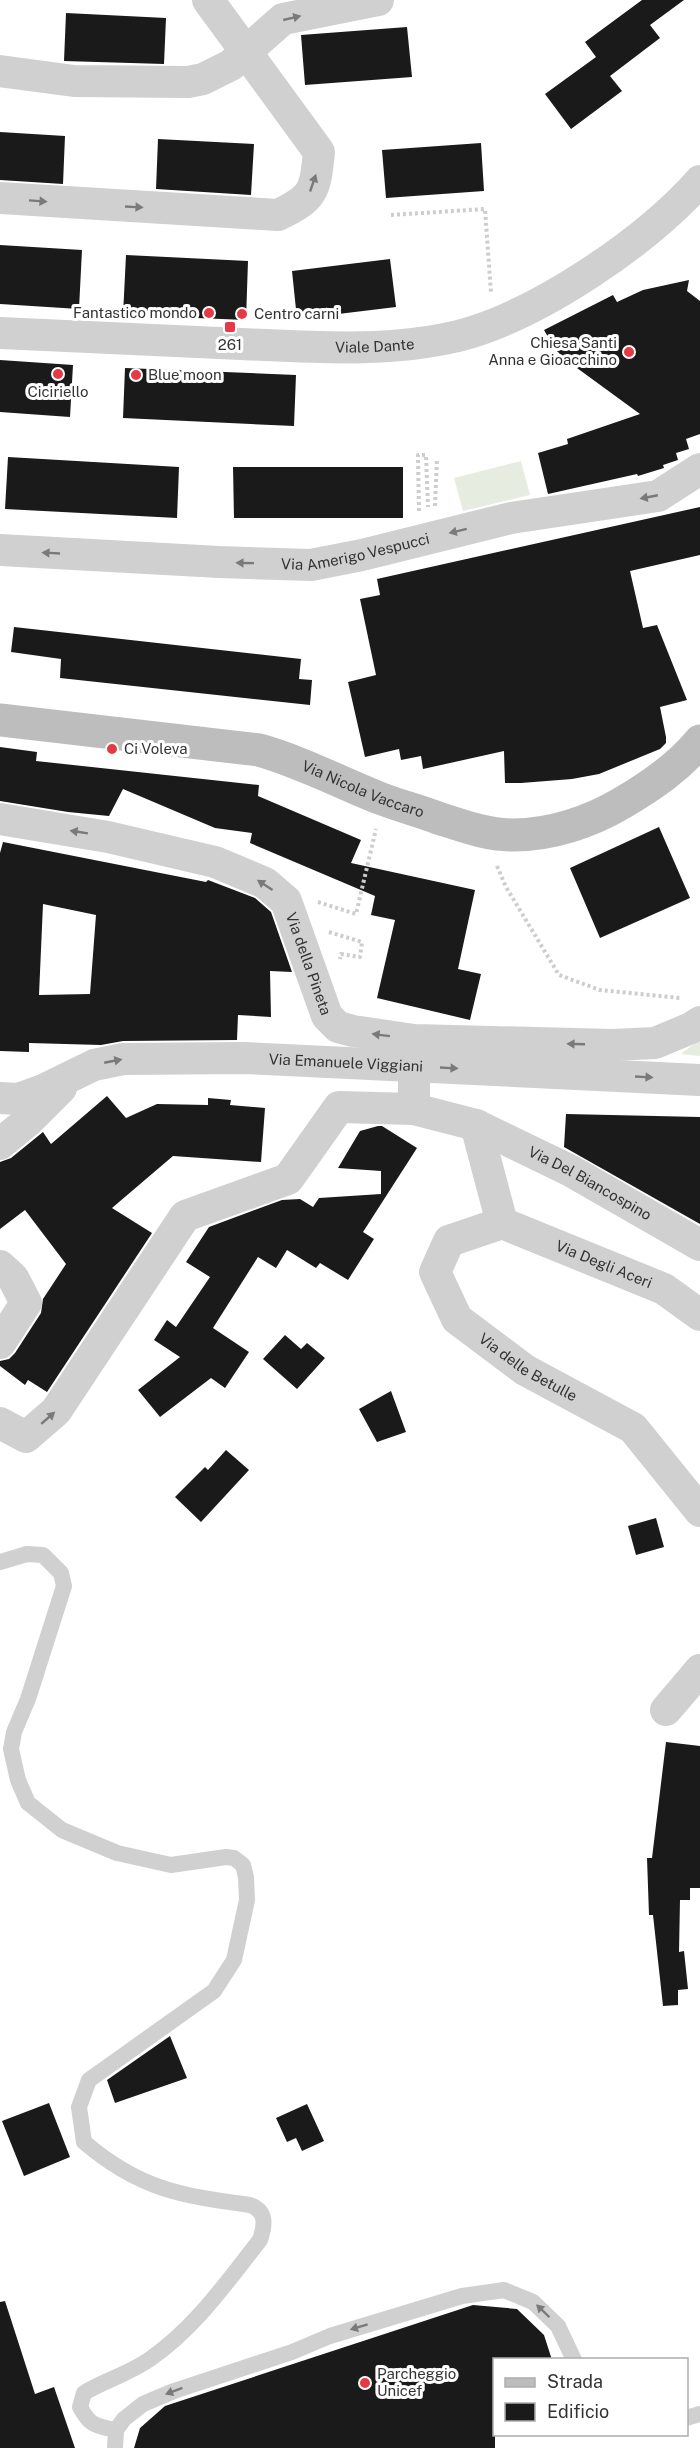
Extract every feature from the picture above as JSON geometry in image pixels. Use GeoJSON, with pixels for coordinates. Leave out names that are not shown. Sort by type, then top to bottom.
{"type":"FeatureCollection","features":[{"type":"Feature","properties":{"kind":"street"},"geometry":{"type":"LineString","coordinates":[[0,198],[278,215],[301,205],[315,186],[319,152],[208,0]]}},
{"type":"Feature","properties":{"kind":"street"},"geometry":{"type":"LineString","coordinates":[[0,70],[74,81],[203,79],[231,65],[283,20],[378,0]]}},
{"type":"Feature","properties":{"kind":"street","name":"Viale Dante"},"geometry":{"type":"LineString","coordinates":[[0,333],[289,346],[390,348],[458,336],[516,315],[579,280],[656,225],[700,181]]}},
{"type":"Feature","properties":{"kind":"street","name":"Via Amerigo Vespucci"},"geometry":{"type":"LineString","coordinates":[[0,550],[311,565],[362,555],[511,518],[658,496],[700,469]]}},
{"type":"Feature","properties":{"kind":"street","name":"Via Nicola Vaccaro"},"geometry":{"type":"LineString","coordinates":[[0,720],[259,750],[287,758],[383,799],[482,832],[513,836],[567,827],[609,811],[648,788],[688,755],[700,741]]}},
{"type":"Feature","properties":{"kind":"street","name":"Via della Pineta"},"geometry":{"type":"LineString","coordinates":[[0,819],[108,837],[215,862],[265,883],[286,901],[327,1016],[338,1027],[345,1029],[414,1040],[613,1045],[655,1043],[691,1028],[694,1010]]}},
{"type":"Feature","properties":{"kind":"street"},"geometry":{"type":"LineString","coordinates":[[414,1040],[414,1108]]}},
{"type":"Feature","properties":{"kind":"street","name":"Via Emanuele Viggiani"},"geometry":{"type":"LineString","coordinates":[[0,1098],[18,1099],[44,1090],[94,1065],[123,1059],[244,1058],[700,1080]]}},
{"type":"Feature","properties":{"kind":"street"},"geometry":{"type":"LineString","coordinates":[[0,1144],[28,1121],[75,1074]]}},
{"type":"Feature","properties":{"kind":"street","name":"Via Del Biancospino"},"geometry":{"type":"LineString","coordinates":[[0,1423],[26,1437],[56,1411],[185,1216],[288,1179],[339,1107],[414,1108],[476,1125],[571,1171],[700,1245]]}},
{"type":"Feature","properties":{"kind":"street"},"geometry":{"type":"LineString","coordinates":[[476,1125],[502,1222]]}},
{"type":"Feature","properties":{"kind":"street","name":"Via Degli Aceri"},"geometry":{"type":"LineString","coordinates":[[502,1222],[664,1289],[700,1315]]}},
{"type":"Feature","properties":{"kind":"street","name":"Via delle Betulle"},"geometry":{"type":"LineString","coordinates":[[502,1222],[449,1241],[435,1272],[456,1319],[525,1370],[633,1428],[700,1510]]}},
{"type":"Feature","properties":{"kind":"street"},"geometry":{"type":"LineString","coordinates":[[0,1266],[13,1278],[26,1304],[0,1343]]}},
{"type":"Feature","properties":{"kind":"street"},"geometry":{"type":"LineString","coordinates":[[666,1710],[700,1670]]}},
{"type":"Feature","properties":{"kind":"lane"},"geometry":{"type":"LineString","coordinates":[[0,1562],[27,1554],[43,1555],[61,1573],[64,1586],[28,1699],[14,1732],[12,1749],[18,1780],[28,1803],[62,1830],[117,1853],[171,1865],[226,1857],[234,1858],[243,1865],[246,1877],[247,1900],[234,1960],[214,1991],[89,2080],[79,2107],[84,2142],[104,2159],[139,2180],[191,2197],[250,2205],[259,2208],[264,2218],[260,2240],[192,2325],[151,2359],[125,2375],[96,2385],[84,2393],[80,2407],[87,2422],[116,2430]]}},
{"type":"Feature","properties":{"kind":"lane"},"geometry":{"type":"LineString","coordinates":[[116,2448],[116,2430],[124,2419],[143,2404],[174,2391],[292,2352],[330,2336],[462,2296],[504,2290],[533,2302],[558,2326],[573,2358]]}},
{"type":"Feature","properties":{"kind":"path"},"geometry":{"type":"LineString","coordinates":[[391,215],[485,209],[494,324]]}},
{"type":"Feature","properties":{"kind":"path"},"geometry":{"type":"LineString","coordinates":[[419,512],[418,455],[426,455],[428,508],[435,508],[437,459]]}},
{"type":"Feature","properties":{"kind":"path"},"geometry":{"type":"LineString","coordinates":[[310,900],[356,914],[383,799]]}},
{"type":"Feature","properties":{"kind":"path"},"geometry":{"type":"LineString","coordinates":[[482,832],[506,886],[559,975],[600,990],[694,1010]]}},
{"type":"Feature","properties":{"kind":"path"},"geometry":{"type":"LineString","coordinates":[[324,925],[329,933],[362,942],[360,957],[341,954],[338,964]]}},
{"type":"Feature","properties":{"kind":"shaded area"},"geometry":{"type":"Polygon","coordinates":[[[521,461],[530,495],[463,511],[454,478],[521,461]]]}},
{"type":"Feature","properties":{"kind":"shaded area"},"geometry":{"type":"Polygon","coordinates":[[[700,1039],[700,1056],[681,1054],[700,1039]]]}},
{"type":"Feature","properties":{"kind":"building"},"geometry":{"type":"Polygon","coordinates":[[[642,0],[684,0],[650,25],[660,38],[610,76],[622,91],[571,129],[545,94],[596,57],[585,42],[642,0]]]}},
{"type":"Feature","properties":{"kind":"building"},"geometry":{"type":"Polygon","coordinates":[[[66,13],[166,18],[164,64],[64,61],[66,13]]]}},
{"type":"Feature","properties":{"kind":"building"},"geometry":{"type":"Polygon","coordinates":[[[407,27],[412,77],[305,85],[301,35],[407,27]]]}},
{"type":"Feature","properties":{"kind":"building"},"geometry":{"type":"Polygon","coordinates":[[[0,132],[65,136],[63,184],[0,180],[0,132]]]}},
{"type":"Feature","properties":{"kind":"building"},"geometry":{"type":"Polygon","coordinates":[[[158,139],[254,144],[251,195],[156,189],[158,139]]]}},
{"type":"Feature","properties":{"kind":"building"},"geometry":{"type":"Polygon","coordinates":[[[481,143],[484,191],[386,198],[382,150],[481,143]]]}},
{"type":"Feature","properties":{"kind":"building"},"geometry":{"type":"Polygon","coordinates":[[[0,245],[82,250],[79,309],[0,304],[0,245]]]}},
{"type":"Feature","properties":{"kind":"building"},"geometry":{"type":"Polygon","coordinates":[[[126,255],[248,261],[246,320],[123,315],[126,255]]]}},
{"type":"Feature","properties":{"kind":"building"},"geometry":{"type":"Polygon","coordinates":[[[390,259],[396,307],[297,319],[292,271],[390,259]]]}},
{"type":"Feature","properties":{"kind":"building","name":"Chiesa Santi Anna e Gioacchino"},"geometry":{"type":"Polygon","coordinates":[[[689,280],[687,291],[700,301],[700,434],[686,439],[689,449],[676,453],[678,460],[663,465],[664,468],[638,476],[637,474],[548,494],[538,453],[568,444],[567,439],[640,414],[566,360],[555,349],[544,330],[613,295],[617,302],[643,290],[689,280]]]}},
{"type":"Feature","properties":{"kind":"building"},"geometry":{"type":"Polygon","coordinates":[[[0,360],[73,365],[70,417],[0,412],[0,360]]]}},
{"type":"Feature","properties":{"kind":"building"},"geometry":{"type":"Polygon","coordinates":[[[125,368],[296,375],[294,426],[123,418],[125,368]]]}},
{"type":"Feature","properties":{"kind":"building"},"geometry":{"type":"Polygon","coordinates":[[[8,457],[179,467],[177,518],[5,509],[8,457]]]}},
{"type":"Feature","properties":{"kind":"building"},"geometry":{"type":"Polygon","coordinates":[[[233,467],[403,467],[403,518],[234,518],[233,467]]]}},
{"type":"Feature","properties":{"kind":"building"},"geometry":{"type":"Polygon","coordinates":[[[700,507],[700,555],[630,571],[643,628],[657,625],[687,700],[660,707],[666,743],[660,749],[599,774],[572,779],[521,783],[505,783],[504,751],[423,769],[421,756],[401,760],[399,749],[365,757],[348,682],[376,675],[360,599],[380,595],[377,579],[700,507]]]}},
{"type":"Feature","properties":{"kind":"building"},"geometry":{"type":"Polygon","coordinates":[[[14,627],[301,659],[299,679],[312,680],[310,705],[60,678],[61,659],[11,652],[14,627]]]}},
{"type":"Feature","properties":{"kind":"building"},"geometry":{"type":"Polygon","coordinates":[[[0,747],[37,752],[36,761],[259,785],[258,796],[361,840],[351,863],[475,890],[458,969],[481,974],[470,1020],[377,998],[395,920],[371,915],[375,896],[250,843],[252,833],[215,828],[123,789],[109,816],[0,801],[0,747]]]}},
{"type":"Feature","properties":{"kind":"building"},"geometry":{"type":"Polygon","coordinates":[[[659,827],[690,898],[600,938],[570,868],[659,827]]]}},
{"type":"Feature","properties":{"kind":"building"},"geometry":{"type":"Polygon","coordinates":[[[3,842],[206,882],[208,880],[255,898],[271,912],[292,972],[270,971],[271,1017],[238,1015],[237,1040],[123,1041],[101,1045],[29,1043],[29,1052],[0,1051],[0,853],[3,842]],[[43,904],[39,995],[90,994],[96,915],[43,904]]]}},
{"type":"Feature","properties":{"kind":"building"},"geometry":{"type":"Polygon","coordinates":[[[107,1096],[126,1118],[157,1104],[208,1105],[208,1098],[231,1100],[230,1105],[265,1108],[261,1162],[173,1156],[112,1208],[152,1233],[47,1392],[28,1380],[25,1385],[0,1366],[0,1361],[9,1359],[15,1353],[41,1313],[43,1299],[66,1264],[25,1210],[0,1229],[0,1162],[11,1158],[43,1132],[51,1144],[107,1096]]]}},
{"type":"Feature","properties":{"kind":"building"},"geometry":{"type":"Polygon","coordinates":[[[566,1114],[700,1117],[700,1224],[564,1147],[566,1114]]]}},
{"type":"Feature","properties":{"kind":"building"},"geometry":{"type":"Polygon","coordinates":[[[382,1126],[417,1148],[363,1232],[374,1239],[348,1280],[320,1263],[316,1268],[287,1250],[276,1268],[258,1257],[213,1328],[249,1352],[225,1388],[211,1378],[160,1417],[138,1390],[180,1357],[154,1340],[167,1320],[176,1327],[210,1277],[186,1262],[209,1227],[282,1200],[300,1199],[313,1207],[319,1198],[381,1194],[381,1171],[338,1168],[360,1131],[382,1126]]]}},
{"type":"Feature","properties":{"kind":"building"},"geometry":{"type":"Polygon","coordinates":[[[285,1335],[301,1349],[307,1343],[325,1358],[297,1389],[263,1359],[285,1335]]]}},
{"type":"Feature","properties":{"kind":"building"},"geometry":{"type":"Polygon","coordinates":[[[391,1391],[406,1432],[377,1442],[359,1409],[391,1391]]]}},
{"type":"Feature","properties":{"kind":"building"},"geometry":{"type":"Polygon","coordinates":[[[226,1450],[249,1470],[201,1522],[175,1497],[205,1467],[208,1470],[226,1450]]]}},
{"type":"Feature","properties":{"kind":"building"},"geometry":{"type":"Polygon","coordinates":[[[656,1518],[664,1547],[636,1555],[628,1526],[656,1518]]]}},
{"type":"Feature","properties":{"kind":"building"},"geometry":{"type":"Polygon","coordinates":[[[666,1742],[700,1746],[700,1888],[690,1888],[690,1900],[680,1900],[679,1952],[684,1951],[688,1989],[678,1990],[678,2005],[663,2006],[653,1915],[649,1915],[647,1858],[652,1858],[666,1742]]]}},
{"type":"Feature","properties":{"kind":"building"},"geometry":{"type":"Polygon","coordinates":[[[170,2036],[187,2078],[115,2103],[107,2080],[170,2036]]]}},
{"type":"Feature","properties":{"kind":"building"},"geometry":{"type":"Polygon","coordinates":[[[49,2103],[70,2157],[24,2176],[2,2121],[49,2103]]]}},
{"type":"Feature","properties":{"kind":"building"},"geometry":{"type":"Polygon","coordinates":[[[307,2104],[324,2141],[302,2151],[296,2138],[287,2142],[276,2118],[307,2104]]]}},
{"type":"Feature","properties":{"kind":"building"},"geometry":{"type":"Polygon","coordinates":[[[5,2301],[35,2394],[54,2387],[75,2448],[0,2448],[0,2302],[5,2301]]]}},
{"type":"Feature","properties":{"kind":"building","name":"Parcheggio Unicef"},"geometry":{"type":"Polygon","coordinates":[[[473,2305],[517,2309],[544,2335],[551,2358],[493,2358],[495,2448],[134,2448],[140,2428],[165,2406],[473,2305]]]}},
{"type":"Feature","properties":{"kind":"place","name":"Fantastico mondo"},"geometry":{"type":"Point","coordinates":[209,313]}},
{"type":"Feature","properties":{"kind":"place","name":"Centro carni"},"geometry":{"type":"Point","coordinates":[242,314]}},
{"type":"Feature","properties":{"kind":"place","name":"261"},"geometry":{"type":"Point","coordinates":[230,327]}},
{"type":"Feature","properties":{"kind":"place","name":"Chiesa Santi Anna e Gioacchino"},"geometry":{"type":"Point","coordinates":[629,352]}},
{"type":"Feature","properties":{"kind":"place","name":"Ciciriello"},"geometry":{"type":"Point","coordinates":[58,374]}},
{"type":"Feature","properties":{"kind":"place","name":"Blue moon"},"geometry":{"type":"Point","coordinates":[136,375]}},
{"type":"Feature","properties":{"kind":"place","name":"Ci Voleva"},"geometry":{"type":"Point","coordinates":[112,749]}},
{"type":"Feature","properties":{"kind":"place","name":"Parcheggio Unicef"},"geometry":{"type":"Point","coordinates":[365,2383]}}]}
